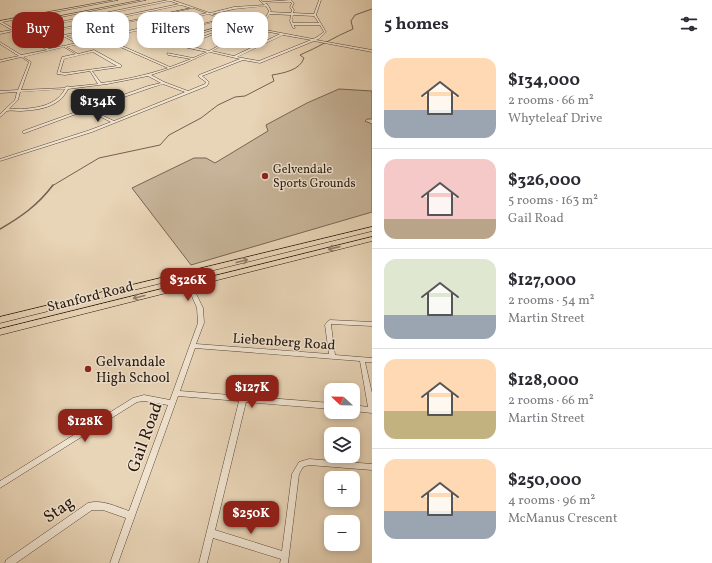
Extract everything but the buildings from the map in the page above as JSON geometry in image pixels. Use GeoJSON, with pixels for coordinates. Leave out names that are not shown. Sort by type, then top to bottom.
{"type":"FeatureCollection","features":[{"type":"Feature","properties":{"kind":"main road","name":"Stanford Road"},"geometry":{"type":"LineString","coordinates":[[0,320],[372,229]]}},
{"type":"Feature","properties":{"kind":"main road","name":"Stanford Road"},"geometry":{"type":"LineString","coordinates":[[0,332],[372,239]]}},
{"type":"Feature","properties":{"kind":"street"},"geometry":{"type":"LineString","coordinates":[[52,12],[117,0]]}},
{"type":"Feature","properties":{"kind":"street"},"geometry":{"type":"LineString","coordinates":[[72,8],[81,12],[145,0]]}},
{"type":"Feature","properties":{"kind":"street"},"geometry":{"type":"LineString","coordinates":[[113,12],[170,0],[212,14]]}},
{"type":"Feature","properties":{"kind":"street"},"geometry":{"type":"LineString","coordinates":[[260,0],[268,5],[270,13]]}},
{"type":"Feature","properties":{"kind":"street"},"geometry":{"type":"LineString","coordinates":[[264,2],[290,0],[293,3],[291,7],[293,14],[291,21],[294,28]]}},
{"type":"Feature","properties":{"kind":"street"},"geometry":{"type":"LineString","coordinates":[[315,15],[320,0]]}},
{"type":"Feature","properties":{"kind":"street"},"geometry":{"type":"LineString","coordinates":[[113,1],[142,12],[181,4]]}},
{"type":"Feature","properties":{"kind":"street"},"geometry":{"type":"LineString","coordinates":[[204,14],[241,7],[268,5]]}},
{"type":"Feature","properties":{"kind":"street"},"geometry":{"type":"LineString","coordinates":[[174,12],[193,8]]}},
{"type":"Feature","properties":{"kind":"street"},"geometry":{"type":"LineString","coordinates":[[270,13],[315,15]]}},
{"type":"Feature","properties":{"kind":"street"},"geometry":{"type":"LineString","coordinates":[[194,48],[259,62],[313,40],[324,33],[321,24],[315,15]]}},
{"type":"Feature","properties":{"kind":"street"},"geometry":{"type":"LineString","coordinates":[[0,22],[12,20]]}},
{"type":"Feature","properties":{"kind":"street"},"geometry":{"type":"LineString","coordinates":[[0,22],[12,29]]}},
{"type":"Feature","properties":{"kind":"street"},"geometry":{"type":"LineString","coordinates":[[293,24],[321,24]]}},
{"type":"Feature","properties":{"kind":"street"},"geometry":{"type":"LineString","coordinates":[[0,33],[12,30]]}},
{"type":"Feature","properties":{"kind":"street"},"geometry":{"type":"LineString","coordinates":[[204,32],[210,30]]}},
{"type":"Feature","properties":{"kind":"street"},"geometry":{"type":"LineString","coordinates":[[268,31],[372,51]]}},
{"type":"Feature","properties":{"kind":"street"},"geometry":{"type":"LineString","coordinates":[[235,57],[282,34]]}},
{"type":"Feature","properties":{"kind":"street"},"geometry":{"type":"LineString","coordinates":[[0,43],[30,62],[14,103],[0,116]]}},
{"type":"Feature","properties":{"kind":"street"},"geometry":{"type":"LineString","coordinates":[[0,49],[7,47]]}},
{"type":"Feature","properties":{"kind":"street"},"geometry":{"type":"LineString","coordinates":[[64,47],[77,54]]}},
{"type":"Feature","properties":{"kind":"street"},"geometry":{"type":"LineString","coordinates":[[0,61],[56,48]]}},
{"type":"Feature","properties":{"kind":"street"},"geometry":{"type":"LineString","coordinates":[[125,48],[170,68]]}},
{"type":"Feature","properties":{"kind":"street"},"geometry":{"type":"LineString","coordinates":[[0,91],[100,84],[170,68],[193,59],[214,48]]}},
{"type":"Feature","properties":{"kind":"street"},"geometry":{"type":"LineString","coordinates":[[94,52],[120,65],[91,71],[65,74],[58,72],[62,58],[77,54],[94,52]]}},
{"type":"Feature","properties":{"kind":"street"},"geometry":{"type":"LineString","coordinates":[[168,54],[193,59]]}},
{"type":"Feature","properties":{"kind":"street"},"geometry":{"type":"LineString","coordinates":[[0,160],[86,133],[187,92],[208,83],[200,76],[243,59]]}},
{"type":"Feature","properties":{"kind":"street"},"geometry":{"type":"LineString","coordinates":[[91,71],[100,84]]}},
{"type":"Feature","properties":{"kind":"street"},"geometry":{"type":"LineString","coordinates":[[149,74],[163,83],[187,92]]}},
{"type":"Feature","properties":{"kind":"street"},"geometry":{"type":"LineString","coordinates":[[24,132],[163,83]]}},
{"type":"Feature","properties":{"kind":"street"},"geometry":{"type":"LineString","coordinates":[[7,110],[28,109],[50,104],[64,96],[68,87]]}},
{"type":"Feature","properties":{"kind":"street"},"geometry":{"type":"LineString","coordinates":[[88,110],[114,122]]}},
{"type":"Feature","properties":{"kind":"street","name":"Gail Road"},"geometry":{"type":"LineString","coordinates":[[114,563],[201,323],[201,312],[185,275]]}},
{"type":"Feature","properties":{"kind":"street"},"geometry":{"type":"LineString","coordinates":[[332,357],[328,326],[330,322],[372,324]]}},
{"type":"Feature","properties":{"kind":"street","name":"Liebenberg Road"},"geometry":{"type":"LineString","coordinates":[[193,346],[372,360]]}},
{"type":"Feature","properties":{"kind":"street"},"geometry":{"type":"LineString","coordinates":[[360,408],[372,409],[362,359]]}},
{"type":"Feature","properties":{"kind":"street"},"geometry":{"type":"LineString","coordinates":[[175,393],[324,405]]}},
{"type":"Feature","properties":{"kind":"street"},"geometry":{"type":"LineString","coordinates":[[0,485],[135,400],[144,398],[171,403]]}},
{"type":"Feature","properties":{"kind":"street"},"geometry":{"type":"LineString","coordinates":[[203,563],[243,399]]}},
{"type":"Feature","properties":{"kind":"street"},"geometry":{"type":"LineString","coordinates":[[211,533],[285,560],[296,474],[301,464],[303,462],[309,462],[372,467]]}},
{"type":"Feature","properties":{"kind":"street","name":"Stag"},"geometry":{"type":"LineString","coordinates":[[9,563],[91,506],[103,506],[131,516]]}},
{"type":"Feature","properties":{"kind":"shaded area","name":"Gelvendale Sports Grounds"},"geometry":{"type":"Polygon","coordinates":[[[339,89],[372,91],[372,119],[367,119],[365,121],[372,124],[372,212],[191,265],[132,188],[194,158],[206,158],[215,163],[268,131],[266,125],[307,103],[339,89]]]}},
{"type":"Feature","properties":{"kind":"waterway"},"geometry":{"type":"LineString","coordinates":[[52,186],[99,158],[160,145],[169,135],[201,118],[218,105],[235,97],[245,96],[274,81],[272,75],[286,72],[295,68],[304,58],[300,55],[353,29],[351,21],[355,15],[372,9]]}},
{"type":"Feature","properties":{"kind":"waterway"},"geometry":{"type":"LineString","coordinates":[[0,229],[29,210],[52,186]]}},
{"type":"Feature","properties":{"kind":"place","name":"Gelvendale Sports Grounds"},"geometry":{"type":"Point","coordinates":[265,176]}},
{"type":"Feature","properties":{"kind":"place","name":"Gelvandale High School"},"geometry":{"type":"Point","coordinates":[88,369]}}]}
